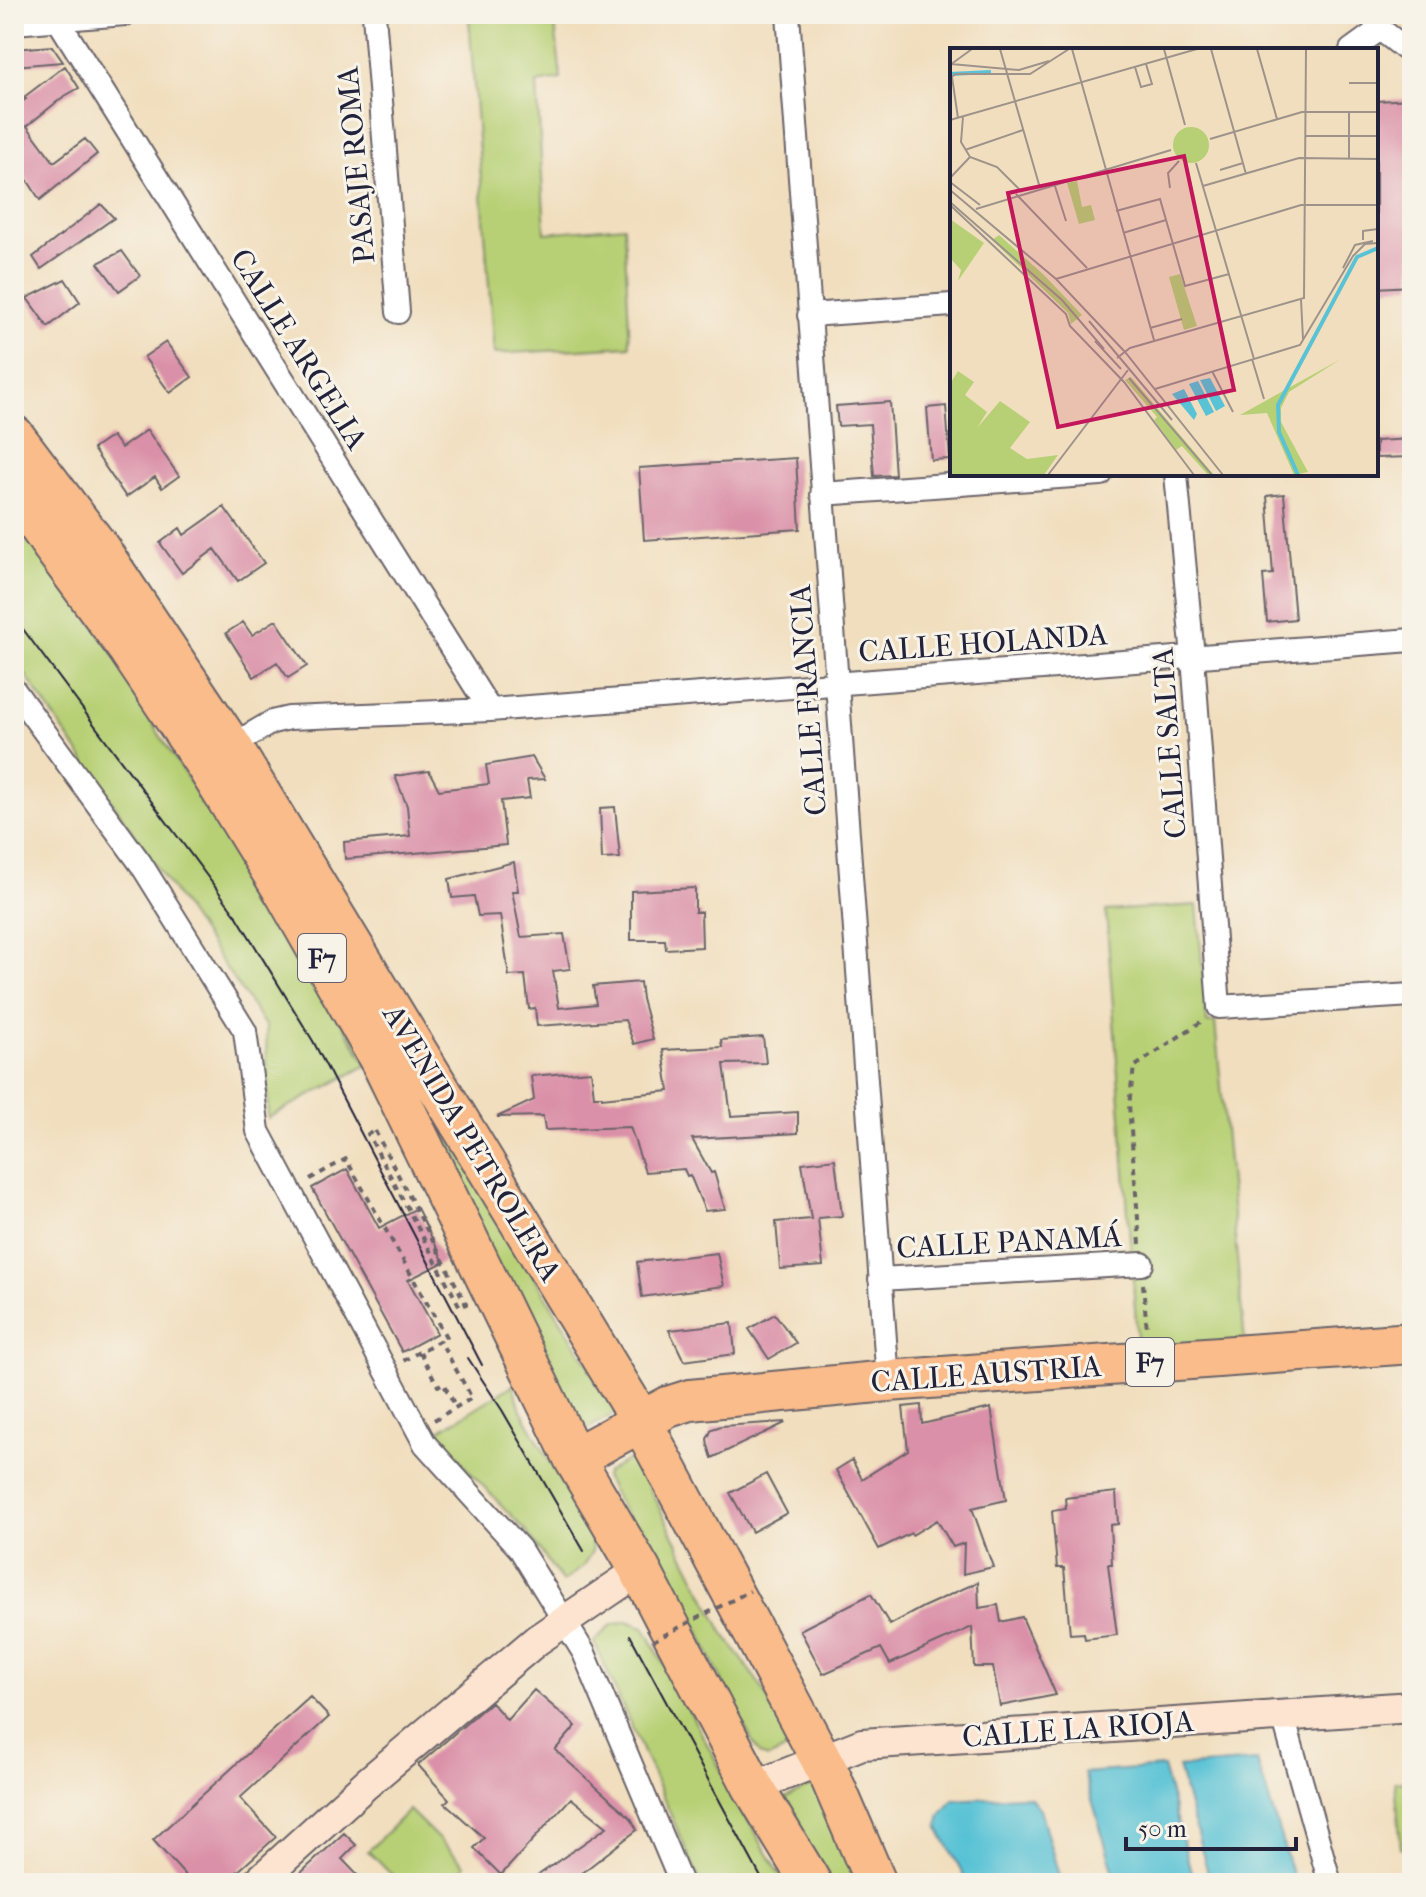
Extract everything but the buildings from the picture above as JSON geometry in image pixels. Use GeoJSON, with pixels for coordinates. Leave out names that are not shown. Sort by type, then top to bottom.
{"type":"FeatureCollection","features":[{"type":"Feature","properties":{"kind":"highway","name":"AVENIDA PETROLERA"},"geometry":{"type":"LineString","coordinates":[[14,436],[98,547],[231,746],[641,1421],[821,1759],[876,1883]]}},
{"type":"Feature","properties":{"kind":"highway","name":"AVENIDA PETROLERA"},"geometry":{"type":"LineString","coordinates":[[14,490],[137,662],[206,765],[287,896],[383,1065],[574,1458],[640,1570],[753,1787],[811,1883]]}},
{"type":"Feature","properties":{"kind":"highway","name":"CALLE AUSTRIA"},"geometry":{"type":"LineString","coordinates":[[574,1458],[668,1407],[690,1400],[888,1381],[1412,1343]]}},
{"type":"Feature","properties":{"kind":"street"},"geometry":{"type":"LineString","coordinates":[[14,23],[111,14]]}},
{"type":"Feature","properties":{"kind":"street","name":"PASAJE ROMA"},"geometry":{"type":"LineString","coordinates":[[374,14],[398,312]]}},
{"type":"Feature","properties":{"kind":"street","name":"CALLE FRANCIA"},"geometry":{"type":"LineString","coordinates":[[788,14],[888,1381]]}},
{"type":"Feature","properties":{"kind":"street","name":"CALLE ARGELIA"},"geometry":{"type":"LineString","coordinates":[[58,20],[490,710]]}},
{"type":"Feature","properties":{"kind":"street"},"geometry":{"type":"LineString","coordinates":[[1353,48],[1375,21],[1412,54]]}},
{"type":"Feature","properties":{"kind":"street"},"geometry":{"type":"LineString","coordinates":[[809,315],[950,305]]}},
{"type":"Feature","properties":{"kind":"street"},"geometry":{"type":"LineString","coordinates":[[822,494],[1073,476]]}},
{"type":"Feature","properties":{"kind":"street","name":"CALLE SALTA"},"geometry":{"type":"LineString","coordinates":[[1176,476],[1219,1007]]}},
{"type":"Feature","properties":{"kind":"street","name":"CALLE HOLANDA"},"geometry":{"type":"LineString","coordinates":[[231,746],[272,722],[289,718],[490,710],[1412,640]]}},
{"type":"Feature","properties":{"kind":"street"},"geometry":{"type":"LineString","coordinates":[[14,690],[141,864],[245,1031],[258,1131],[425,1444],[520,1549],[584,1653],[681,1883]]}},
{"type":"Feature","properties":{"kind":"street"},"geometry":{"type":"LineString","coordinates":[[1219,1007],[1412,995]]}},
{"type":"Feature","properties":{"kind":"street","name":"CALLE PANAMÁ"},"geometry":{"type":"LineString","coordinates":[[880,1279],[1142,1264]]}},
{"type":"Feature","properties":{"kind":"street"},"geometry":{"type":"LineString","coordinates":[[257,1883],[366,1784],[537,1640],[640,1570]]}},
{"type":"Feature","properties":{"kind":"street","name":"CALLE LA RIOJA"},"geometry":{"type":"LineString","coordinates":[[753,1787],[862,1744],[1412,1707]]}},
{"type":"Feature","properties":{"kind":"street"},"geometry":{"type":"LineString","coordinates":[[1283,1716],[1330,1883]]}},
{"type":"Feature","properties":{"kind":"path"},"geometry":{"type":"LineString","coordinates":[[1149,1362],[1129,1105],[1134,1067],[1219,1007]]}},
{"type":"Feature","properties":{"kind":"path"},"geometry":{"type":"LineString","coordinates":[[375,1131],[466,1304],[460,1307],[368,1134],[375,1131]]}},
{"type":"Feature","properties":{"kind":"path"},"geometry":{"type":"LineString","coordinates":[[290,1190],[346,1159],[446,1337],[386,1371]]}},
{"type":"Feature","properties":{"kind":"path"},"geometry":{"type":"LineString","coordinates":[[433,1420],[472,1398],[440,1341]]}},
{"type":"Feature","properties":{"kind":"path"},"geometry":{"type":"LineString","coordinates":[[420,1352],[438,1386],[443,1383],[456,1407]]}},
{"type":"Feature","properties":{"kind":"path"},"geometry":{"type":"LineString","coordinates":[[653,1641],[750,1591]]}},
{"type":"Feature","properties":{"kind":"green space"},"geometry":{"type":"Polygon","coordinates":[[[554,15],[561,79],[537,83],[545,233],[624,226],[630,346],[494,354],[469,18],[554,15]]]}},
{"type":"Feature","properties":{"kind":"green space"},"geometry":{"type":"Polygon","coordinates":[[[14,458],[142,634],[617,1412],[578,1434],[533,1343],[14,474],[14,458]]]}},
{"type":"Feature","properties":{"kind":"green space"},"geometry":{"type":"Polygon","coordinates":[[[14,510],[143,692],[152,723],[195,790],[260,880],[369,1064],[268,1118],[266,1027],[14,658],[14,510]]]}},
{"type":"Feature","properties":{"kind":"green space"},"geometry":{"type":"Polygon","coordinates":[[[1197,905],[1207,1023],[1215,1022],[1245,1343],[1138,1351],[1106,911],[1197,905]]]}},
{"type":"Feature","properties":{"kind":"green space"},"geometry":{"type":"Polygon","coordinates":[[[513,1385],[521,1410],[591,1537],[592,1552],[583,1566],[563,1582],[524,1529],[434,1434],[513,1385]]]}},
{"type":"Feature","properties":{"kind":"green space"},"geometry":{"type":"Polygon","coordinates":[[[628,1460],[637,1464],[723,1632],[758,1682],[792,1740],[790,1748],[768,1758],[760,1755],[680,1596],[605,1477],[606,1473],[628,1460]]]}},
{"type":"Feature","properties":{"kind":"green space"},"geometry":{"type":"Polygon","coordinates":[[[627,1621],[644,1627],[785,1883],[701,1883],[594,1642],[612,1625],[627,1621]]]}},
{"type":"Feature","properties":{"kind":"green space"},"geometry":{"type":"Polygon","coordinates":[[[1412,1780],[1412,1847],[1401,1848],[1395,1782],[1412,1780]]]}},
{"type":"Feature","properties":{"kind":"green space"},"geometry":{"type":"Polygon","coordinates":[[[821,1781],[863,1883],[823,1883],[775,1803],[821,1781]]]}},
{"type":"Feature","properties":{"kind":"green space"},"geometry":{"type":"Polygon","coordinates":[[[409,1810],[465,1865],[448,1883],[400,1883],[368,1851],[409,1810]]]}},
{"type":"Feature","properties":{"kind":"water"},"geometry":{"type":"Polygon","coordinates":[[[1257,1761],[1295,1883],[1211,1883],[1178,1767],[1257,1761]]]}},
{"type":"Feature","properties":{"kind":"water"},"geometry":{"type":"Polygon","coordinates":[[[1163,1767],[1194,1883],[1117,1883],[1084,1773],[1163,1767]]]}},
{"type":"Feature","properties":{"kind":"water"},"geometry":{"type":"Polygon","coordinates":[[[1031,1798],[1040,1809],[1061,1883],[968,1883],[938,1827],[941,1815],[953,1800],[1031,1798]]]}},
{"type":"Feature","properties":{"kind":"tram line"},"geometry":{"type":"LineString","coordinates":[[14,617],[236,915],[313,1041],[482,1365]]}},
{"type":"Feature","properties":{"kind":"tram line"},"geometry":{"type":"LineString","coordinates":[[468,1358],[584,1551]]}},
{"type":"Feature","properties":{"kind":"tram line"},"geometry":{"type":"LineString","coordinates":[[630,1635],[764,1883]]}}]}
